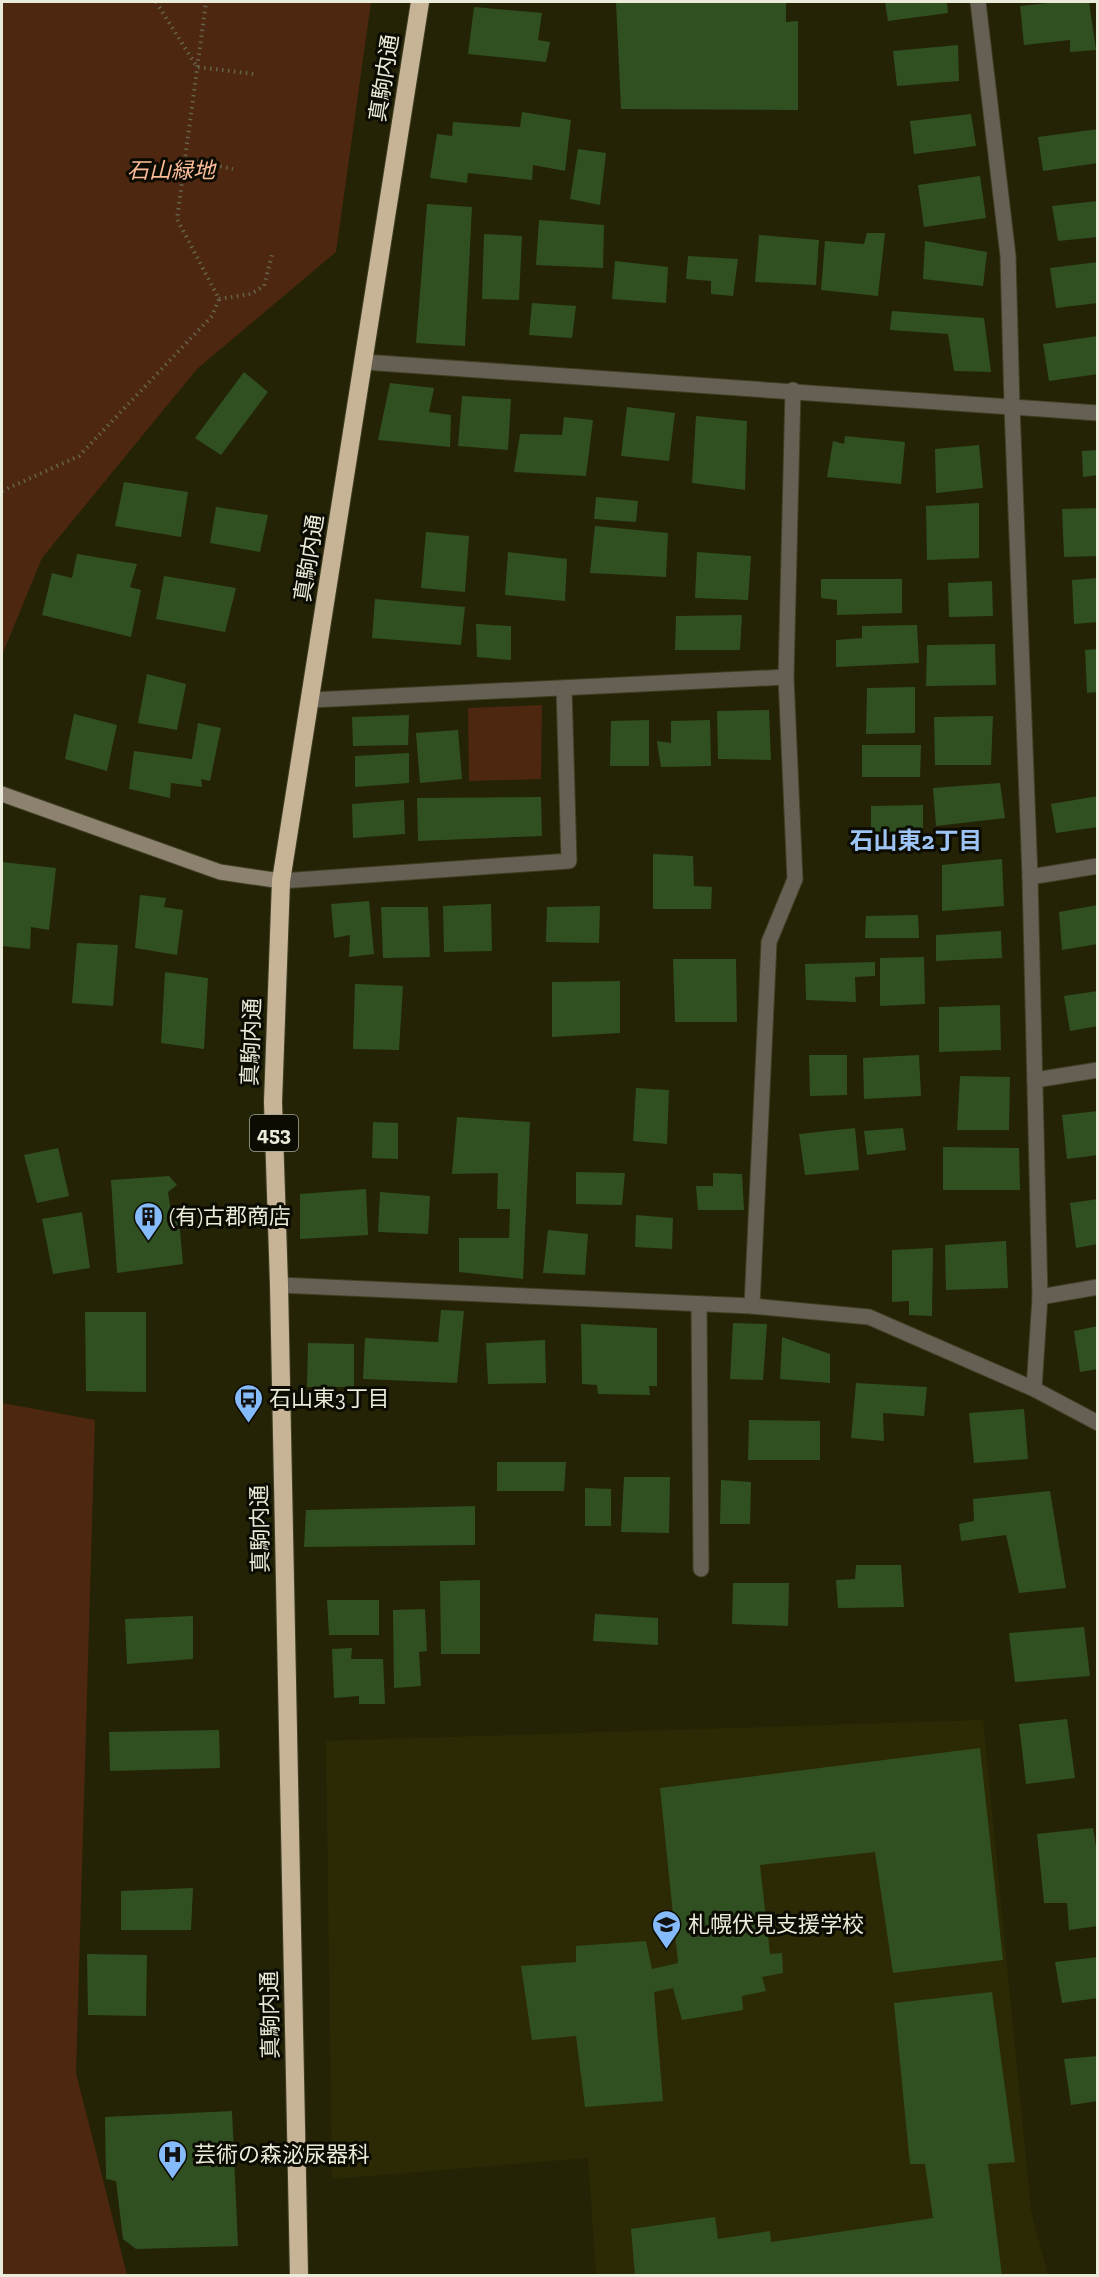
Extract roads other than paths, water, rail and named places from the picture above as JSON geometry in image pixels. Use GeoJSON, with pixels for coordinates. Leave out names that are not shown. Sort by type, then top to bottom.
{"type":"FeatureCollection","features":[{"type":"Feature","properties":{"kind":"highway","name":"真駒内通"},"geometry":{"type":"LineString","coordinates":[[299,2276],[279,1284],[273,1102],[281,881],[420,2]]}},
{"type":"Feature","properties":{"kind":"street"},"geometry":{"type":"LineString","coordinates":[[978,2],[1008,256],[1030,877],[1040,1297],[1034,1389]]}},
{"type":"Feature","properties":{"kind":"street"},"geometry":{"type":"LineString","coordinates":[[364,362],[793,390],[1098,413]]}},
{"type":"Feature","properties":{"kind":"street"},"geometry":{"type":"LineString","coordinates":[[752,1306],[769,942],[795,879],[786,677],[793,390]]}},
{"type":"Feature","properties":{"kind":"street"},"geometry":{"type":"LineString","coordinates":[[311,700],[786,677]]}},
{"type":"Feature","properties":{"kind":"street"},"geometry":{"type":"LineString","coordinates":[[2,794],[220,872],[281,881],[569,861],[564,688]]}},
{"type":"Feature","properties":{"kind":"street"},"geometry":{"type":"LineString","coordinates":[[1030,877],[1098,866]]}},
{"type":"Feature","properties":{"kind":"street"},"geometry":{"type":"LineString","coordinates":[[1035,1080],[1098,1070]]}},
{"type":"Feature","properties":{"kind":"street"},"geometry":{"type":"LineString","coordinates":[[279,1284],[752,1306],[869,1317],[1034,1389],[1097,1425]]}},
{"type":"Feature","properties":{"kind":"street"},"geometry":{"type":"LineString","coordinates":[[1040,1297],[1098,1287]]}},
{"type":"Feature","properties":{"kind":"street"},"geometry":{"type":"LineString","coordinates":[[699,1304],[701,1569]]}},
{"type":"Feature","properties":{"kind":"place","name":"(有)古郡商店"},"geometry":{"type":"Point","coordinates":[148,1242]}},
{"type":"Feature","properties":{"kind":"place","name":"石山東3丁目"},"geometry":{"type":"Point","coordinates":[248,1424]}},
{"type":"Feature","properties":{"kind":"place","name":"札幌伏見支援学校"},"geometry":{"type":"Point","coordinates":[667,1950]}},
{"type":"Feature","properties":{"kind":"place","name":"芸術の森泌尿器科"},"geometry":{"type":"Point","coordinates":[173,2180]}},
{"type":"Feature","properties":{"kind":"district","name":"石山東2丁目"},"geometry":{"type":"Point","coordinates":[916,840]}},
{"type":"Feature","properties":{"kind":"park label","name":"石山緑地"},"geometry":{"type":"Point","coordinates":[171,170]}}]}
